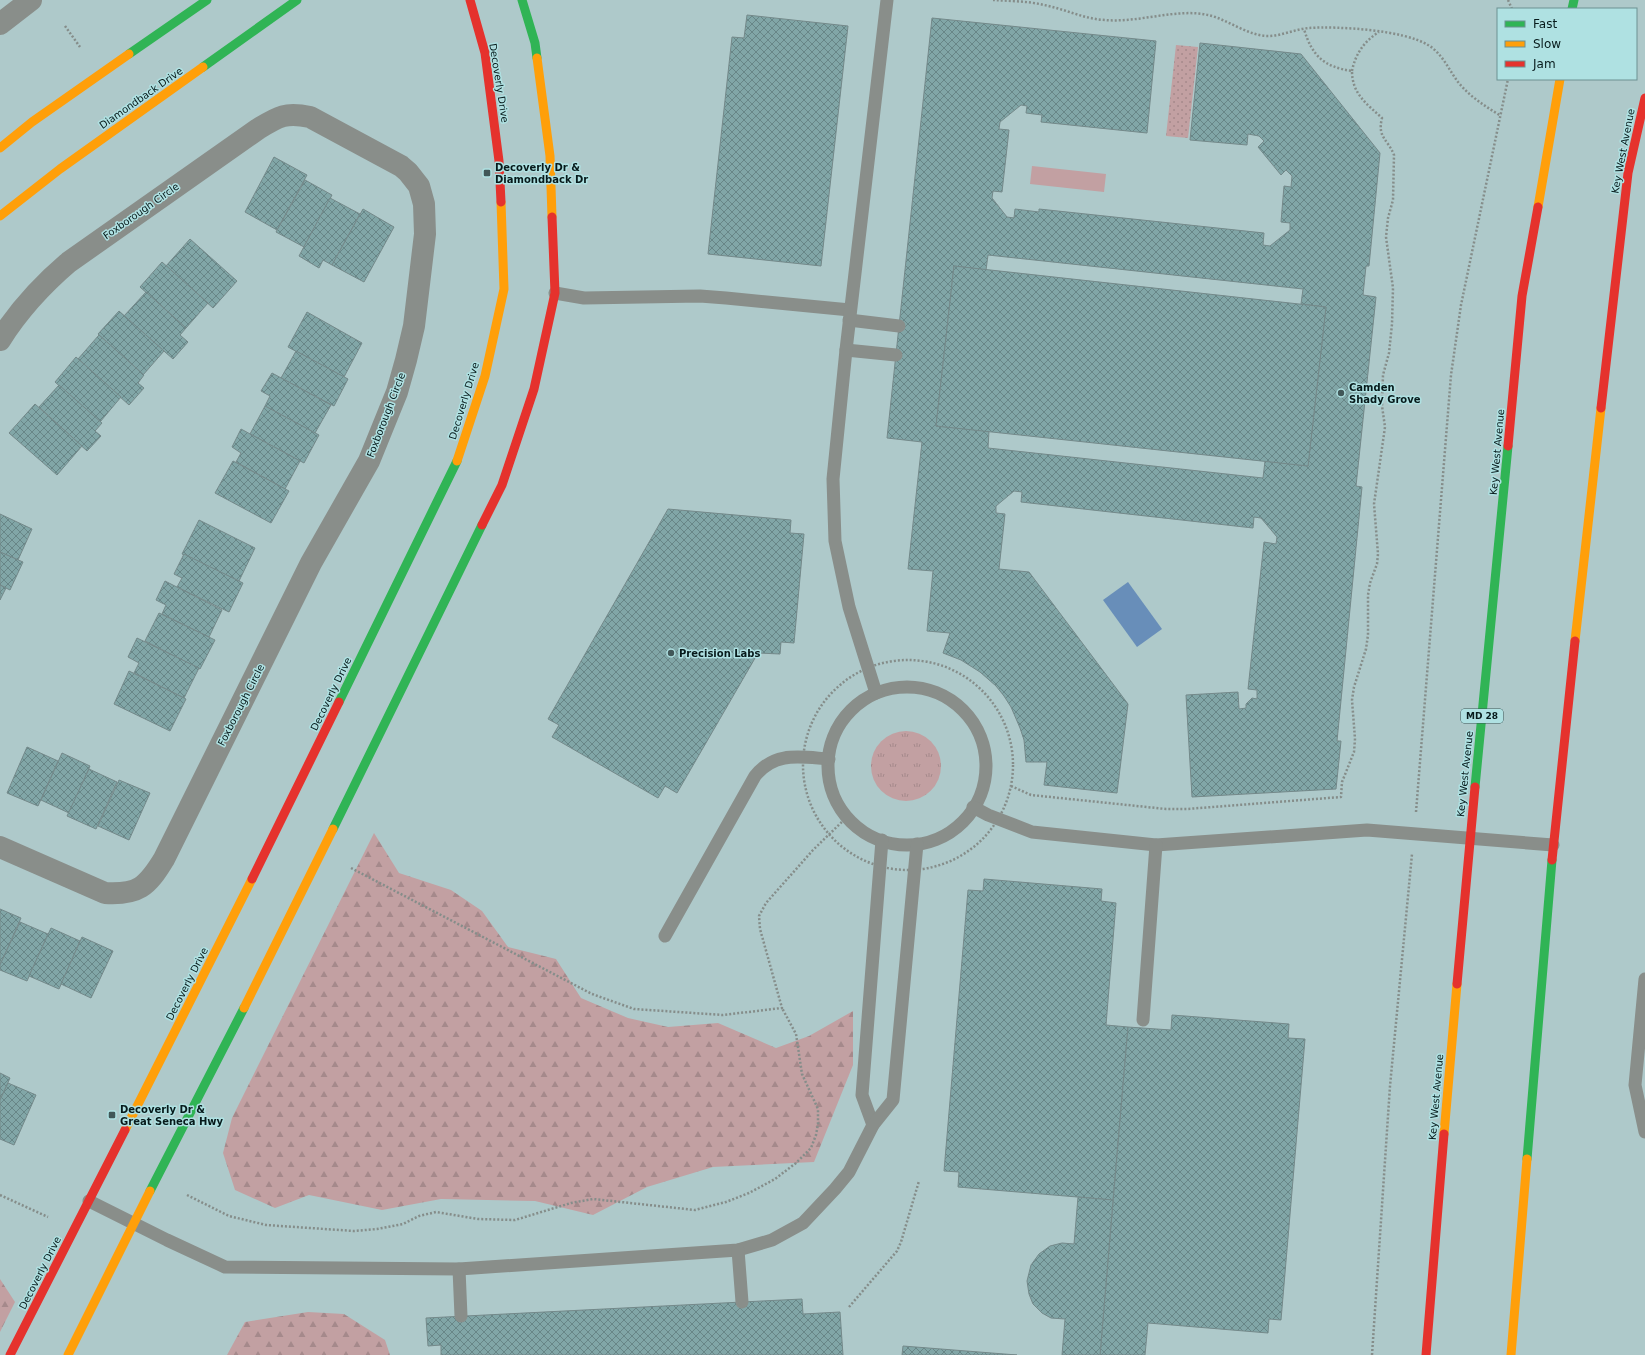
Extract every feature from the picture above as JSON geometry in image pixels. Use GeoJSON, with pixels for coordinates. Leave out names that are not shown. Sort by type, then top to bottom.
{"type":"FeatureCollection","features":[{"type":"Feature","properties":{"kind":"street"},"geometry":{"type":"LineString","coordinates":[[0,23],[31,0]]}},
{"type":"Feature","properties":{"kind":"street"},"geometry":{"type":"LineString","coordinates":[[0,148],[32,122],[207,0]]}},
{"type":"Feature","properties":{"kind":"street","name":"Diamondback Drive"},"geometry":{"type":"LineString","coordinates":[[0,216],[60,169],[297,0]]}},
{"type":"Feature","properties":{"kind":"street","name":"Decoverly Drive"},"geometry":{"type":"LineString","coordinates":[[10,1355],[227,930],[455,466],[485,376],[504,289],[499,161],[485,53],[470,0]]}},
{"type":"Feature","properties":{"kind":"street"},"geometry":{"type":"LineString","coordinates":[[68,1355],[272,952],[502,485],[534,389],[555,293],[550,156],[535,43],[522,0]]}},
{"type":"Feature","properties":{"kind":"street","name":"Key West Avenue"},"geometry":{"type":"LineString","coordinates":[[1426,1355],[1438,1198],[1470,839],[1522,296],[1560,80]]}},
{"type":"Feature","properties":{"kind":"street","name":"Key West Avenue"},"geometry":{"type":"LineString","coordinates":[[1511,1355],[1553,845],[1600,413],[1628,173],[1645,98]]}},
{"type":"Feature","properties":{"kind":"street","name":"Foxborough Circle"},"geometry":{"type":"LineString","coordinates":[[0,340],[24,307],[41,287],[69,262],[252,133],[276,118],[296,114],[315,119],[400,166],[408,172],[419,186],[424,204],[425,234],[423,261],[414,326],[397,392],[369,461],[311,563],[160,866],[152,879],[137,889],[118,894],[105,893],[0,847]]}},
{"type":"Feature","properties":{"kind":"lane"},"geometry":{"type":"LineString","coordinates":[[876,693],[849,607],[835,541],[833,479],[846,350],[887,0]]}},
{"type":"Feature","properties":{"kind":"lane"},"geometry":{"type":"LineString","coordinates":[[555,293],[584,298],[700,296],[726,298],[850,315],[899,326]]}},
{"type":"Feature","properties":{"kind":"lane"},"geometry":{"type":"LineString","coordinates":[[846,350],[896,355]]}},
{"type":"Feature","properties":{"kind":"lane"},"geometry":{"type":"LineString","coordinates":[[900,687],[918,687],[936,692],[953,701],[965,711],[981,738],[986,756],[985,775],[981,794],[969,814],[956,827],[941,837],[916,844],[890,843],[875,838],[860,829],[847,817],[838,804],[830,785],[829,759],[830,749],[836,731],[850,711],[866,698],[876,693],[900,687]]}},
{"type":"Feature","properties":{"kind":"lane"},"geometry":{"type":"LineString","coordinates":[[664,936],[755,776],[762,768],[779,758],[829,759]]}},
{"type":"Feature","properties":{"kind":"lane"},"geometry":{"type":"LineString","coordinates":[[973,807],[998,819],[1032,832],[1156,845],[1367,830],[1553,845]]}},
{"type":"Feature","properties":{"kind":"lane"},"geometry":{"type":"LineString","coordinates":[[873,1125],[862,1095],[882,840]]}},
{"type":"Feature","properties":{"kind":"lane"},"geometry":{"type":"LineString","coordinates":[[89,1201],[133,1224],[225,1267],[459,1269],[738,1250],[772,1240],[803,1222],[835,1189],[849,1172],[873,1125],[893,1100],[916,844]]}},
{"type":"Feature","properties":{"kind":"lane"},"geometry":{"type":"LineString","coordinates":[[1143,1020],[1156,845]]}},
{"type":"Feature","properties":{"kind":"lane"},"geometry":{"type":"LineString","coordinates":[[1645,979],[1635,1085],[1645,1132]]}},
{"type":"Feature","properties":{"kind":"lane"},"geometry":{"type":"LineString","coordinates":[[738,1250],[742,1302]]}},
{"type":"Feature","properties":{"kind":"lane"},"geometry":{"type":"LineString","coordinates":[[459,1269],[461,1316]]}},
{"type":"Feature","properties":{"kind":"path"},"geometry":{"type":"LineString","coordinates":[[993,0],[1043,4],[1078,15],[1104,20],[1130,21],[1179,14],[1207,15],[1252,33],[1267,36],[1308,28],[1360,30],[1408,37],[1429,45],[1442,58],[1459,83],[1477,101],[1501,116]]}},
{"type":"Feature","properties":{"kind":"path"},"geometry":{"type":"LineString","coordinates":[[65,26],[80,47]]}},
{"type":"Feature","properties":{"kind":"path"},"geometry":{"type":"LineString","coordinates":[[1304,29],[1311,48],[1324,62],[1342,70],[1352,71]]}},
{"type":"Feature","properties":{"kind":"path"},"geometry":{"type":"LineString","coordinates":[[1010,786],[1031,795],[1166,809],[1188,809],[1341,797],[1342,782],[1354,752],[1355,739],[1352,700],[1354,688],[1366,649],[1368,635],[1368,595],[1370,583],[1377,564],[1378,554],[1374,504],[1385,427],[1381,397],[1383,376],[1391,340],[1393,300],[1386,237],[1388,218],[1393,200],[1394,155],[1392,149],[1382,137],[1380,130],[1382,118],[1366,104],[1354,89],[1352,71],[1353,64],[1360,49],[1373,36],[1380,32]]}},
{"type":"Feature","properties":{"kind":"path"},"geometry":{"type":"LineString","coordinates":[[1372,1355],[1390,1086],[1414,834],[1451,375],[1460,312],[1508,80]]}},
{"type":"Feature","properties":{"kind":"path"},"geometry":{"type":"LineString","coordinates":[[899,661],[922,661],[944,666],[965,676],[982,691],[997,709],[1008,730],[1013,754],[1013,778],[1006,802],[998,819],[980,842],[961,857],[939,866],[914,871],[891,870],[880,867],[868,863],[847,851],[829,835],[815,815],[807,794],[803,771],[803,758],[810,726],[822,706],[836,688],[855,674],[868,669],[876,665],[899,661]]}},
{"type":"Feature","properties":{"kind":"path"},"geometry":{"type":"LineString","coordinates":[[187,1195],[229,1216],[266,1225],[354,1231],[377,1230],[403,1224],[419,1216],[436,1212],[478,1219],[515,1220],[571,1203],[593,1199],[695,1210],[726,1202],[775,1179],[796,1163],[811,1148],[818,1124],[818,1109],[802,1074],[796,1034],[782,1008],[760,929],[759,916],[766,903],[791,873],[847,817]]}},
{"type":"Feature","properties":{"kind":"path"},"geometry":{"type":"LineString","coordinates":[[351,868],[592,994],[634,1009],[723,1015],[782,1008]]}},
{"type":"Feature","properties":{"kind":"path"},"geometry":{"type":"LineString","coordinates":[[850,1307],[897,1251],[901,1242],[918,1181]]}},
{"type":"Feature","properties":{"kind":"path"},"geometry":{"type":"LineString","coordinates":[[0,1195],[48,1217]]}},
{"type":"Feature","properties":{"kind":"green space"},"geometry":{"type":"Polygon","coordinates":[[[1176,45],[1198,47],[1188,138],[1166,136],[1176,45]]]}},
{"type":"Feature","properties":{"kind":"green space"},"geometry":{"type":"Polygon","coordinates":[[[1032,166],[1106,174],[1104,192],[1030,184],[1032,166]]]}},
{"type":"Feature","properties":{"kind":"green space"},"geometry":{"type":"Polygon","coordinates":[[[899,731],[913,731],[926,737],[935,746],[941,759],[939,779],[931,791],[913,801],[899,801],[886,795],[877,786],[871,773],[871,759],[877,746],[886,737],[899,731]]]}},
{"type":"Feature","properties":{"kind":"green space"},"geometry":{"type":"Polygon","coordinates":[[[374,833],[399,873],[451,890],[482,911],[508,947],[556,959],[581,998],[628,1018],[668,1027],[718,1023],[776,1048],[809,1036],[853,1011],[853,1065],[814,1162],[713,1167],[647,1187],[593,1215],[535,1201],[441,1199],[382,1210],[309,1195],[275,1208],[235,1190],[223,1153],[232,1118],[374,833]]]}},
{"type":"Feature","properties":{"kind":"green space"},"geometry":{"type":"Polygon","coordinates":[[[0,1279],[15,1302],[0,1332],[0,1279]]]}},
{"type":"Feature","properties":{"kind":"green space"},"geometry":{"type":"Polygon","coordinates":[[[308,1312],[344,1314],[385,1340],[390,1355],[227,1355],[245,1322],[308,1312]]]}},
{"type":"Feature","properties":{"kind":"water"},"geometry":{"type":"Polygon","coordinates":[[[1128,582],[1162,629],[1137,647],[1103,600],[1128,582]]]}},
{"type":"Feature","properties":{"kind":"building"},"geometry":{"type":"Polygon","coordinates":[[[747,15],[848,26],[821,266],[708,254],[732,37],[744,38],[747,15]]]}},
{"type":"Feature","properties":{"kind":"building","name":"Camden Shady Grove"},"geometry":{"type":"Polygon","coordinates":[[[932,18],[1156,41],[1147,133],[1041,122],[1042,115],[1026,113],[1027,106],[1021,105],[1000,122],[999,129],[1009,130],[1002,192],[993,191],[992,198],[1007,217],[1014,218],[1015,209],[1039,212],[1039,209],[1264,233],[1263,245],[1270,246],[1290,230],[1290,223],[1281,222],[1284,186],[1291,187],[1292,176],[1286,170],[1281,175],[1258,147],[1264,141],[1259,136],[1248,134],[1247,145],[1190,140],[1200,43],[1301,54],[1380,153],[1369,266],[1366,266],[1363,295],[1376,297],[1356,486],[1362,487],[1337,741],[1341,741],[1336,789],[1192,797],[1186,695],[1238,692],[1239,709],[1246,708],[1246,704],[1252,698],[1257,699],[1257,690],[1248,689],[1264,542],[1276,544],[1277,537],[1261,518],[1254,517],[1253,528],[1021,502],[1022,492],[1014,491],[996,506],[996,513],[1005,514],[999,569],[1029,572],[1128,704],[1117,793],[1044,785],[1047,762],[1026,762],[1024,740],[1020,728],[1011,707],[1004,696],[996,686],[980,672],[961,660],[943,653],[950,633],[927,631],[933,571],[908,569],[922,442],[887,438],[932,18]],[[988,255],[986,270],[954,266],[936,426],[989,431],[988,448],[1263,478],[1265,461],[1308,466],[1326,307],[1301,304],[1303,289],[988,255]]]}},
{"type":"Feature","properties":{"kind":"building"},"geometry":{"type":"Polygon","coordinates":[[[274,157],[307,175],[277,230],[245,212],[274,157]]]}},
{"type":"Feature","properties":{"kind":"building"},"geometry":{"type":"Polygon","coordinates":[[[305,180],[332,195],[304,247],[276,232],[305,180]]]}},
{"type":"Feature","properties":{"kind":"building"},"geometry":{"type":"Polygon","coordinates":[[[330,198],[360,214],[332,265],[323,260],[319,268],[299,256],[330,198]]]}},
{"type":"Feature","properties":{"kind":"building"},"geometry":{"type":"Polygon","coordinates":[[[363,209],[394,227],[364,282],[332,265],[363,209]]]}},
{"type":"Feature","properties":{"kind":"building"},"geometry":{"type":"Polygon","coordinates":[[[190,239],[237,281],[213,308],[166,266],[190,239]]]}},
{"type":"Feature","properties":{"kind":"building"},"geometry":{"type":"Polygon","coordinates":[[[162,262],[208,303],[186,328],[140,287],[162,262]]]}},
{"type":"Feature","properties":{"kind":"building"},"geometry":{"type":"Polygon","coordinates":[[[954,266],[1326,307],[1308,466],[936,426],[954,266]]]}},
{"type":"Feature","properties":{"kind":"building"},"geometry":{"type":"Polygon","coordinates":[[[146,292],[186,328],[180,335],[188,342],[173,359],[124,316],[146,292]]]}},
{"type":"Feature","properties":{"kind":"building"},"geometry":{"type":"Polygon","coordinates":[[[119,311],[164,351],[143,375],[98,334],[119,311]]]}},
{"type":"Feature","properties":{"kind":"building"},"geometry":{"type":"Polygon","coordinates":[[[307,312],[362,343],[344,377],[288,347],[307,312]]]}},
{"type":"Feature","properties":{"kind":"building"},"geometry":{"type":"Polygon","coordinates":[[[99,335],[144,375],[138,383],[144,388],[129,405],[78,359],[99,335]]]}},
{"type":"Feature","properties":{"kind":"building"},"geometry":{"type":"Polygon","coordinates":[[[296,351],[348,379],[334,406],[281,378],[296,351]]]}},
{"type":"Feature","properties":{"kind":"building"},"geometry":{"type":"Polygon","coordinates":[[[76,357],[121,397],[100,422],[55,382],[76,357]]]}},
{"type":"Feature","properties":{"kind":"building"},"geometry":{"type":"Polygon","coordinates":[[[272,373],[331,405],[315,433],[265,406],[270,396],[261,391],[272,373]]]}},
{"type":"Feature","properties":{"kind":"building"},"geometry":{"type":"Polygon","coordinates":[[[59,385],[102,423],[95,431],[101,436],[87,451],[39,407],[59,385]]]}},
{"type":"Feature","properties":{"kind":"building"},"geometry":{"type":"Polygon","coordinates":[[[35,404],[82,446],[57,475],[9,433],[35,404]]]}},
{"type":"Feature","properties":{"kind":"building"},"geometry":{"type":"Polygon","coordinates":[[[265,406],[319,435],[304,463],[250,434],[265,406]]]}},
{"type":"Feature","properties":{"kind":"building"},"geometry":{"type":"Polygon","coordinates":[[[241,429],[300,461],[285,489],[236,462],[241,453],[232,447],[241,429]]]}},
{"type":"Feature","properties":{"kind":"building"},"geometry":{"type":"Polygon","coordinates":[[[233,461],[289,491],[271,523],[215,493],[233,461]]]}},
{"type":"Feature","properties":{"kind":"building","name":"Precision Labs"},"geometry":{"type":"Polygon","coordinates":[[[668,509],[791,520],[790,533],[804,534],[794,643],[781,642],[780,654],[758,653],[677,793],[665,786],[658,798],[552,737],[559,725],[548,719],[668,509]]]}},
{"type":"Feature","properties":{"kind":"building"},"geometry":{"type":"Polygon","coordinates":[[[0,514],[32,529],[18,560],[0,552],[0,514]]]}},
{"type":"Feature","properties":{"kind":"building"},"geometry":{"type":"Polygon","coordinates":[[[199,520],[255,548],[239,581],[182,554],[199,520]]]}},
{"type":"Feature","properties":{"kind":"building"},"geometry":{"type":"Polygon","coordinates":[[[0,552],[23,562],[10,590],[0,585],[0,552]]]}},
{"type":"Feature","properties":{"kind":"building"},"geometry":{"type":"Polygon","coordinates":[[[184,554],[243,583],[229,612],[177,587],[182,578],[174,574],[184,554]]]}},
{"type":"Feature","properties":{"kind":"building"},"geometry":{"type":"Polygon","coordinates":[[[165,581],[222,610],[209,637],[162,614],[166,605],[156,600],[165,581]]]}},
{"type":"Feature","properties":{"kind":"building"},"geometry":{"type":"Polygon","coordinates":[[[0,585],[6,588],[0,600],[0,585]]]}},
{"type":"Feature","properties":{"kind":"building"},"geometry":{"type":"Polygon","coordinates":[[[159,613],[215,640],[200,669],[145,641],[159,613]]]}},
{"type":"Feature","properties":{"kind":"building"},"geometry":{"type":"Polygon","coordinates":[[[137,638],[199,668],[184,698],[134,673],[139,663],[128,657],[137,638]]]}},
{"type":"Feature","properties":{"kind":"building"},"geometry":{"type":"Polygon","coordinates":[[[129,671],[186,699],[170,731],[114,704],[129,671]]]}},
{"type":"Feature","properties":{"kind":"building"},"geometry":{"type":"Polygon","coordinates":[[[27,747],[58,761],[38,806],[7,793],[27,747]]]}},
{"type":"Feature","properties":{"kind":"building"},"geometry":{"type":"Polygon","coordinates":[[[62,753],[90,766],[69,813],[41,800],[62,753]]]}},
{"type":"Feature","properties":{"kind":"building"},"geometry":{"type":"Polygon","coordinates":[[[89,769],[117,782],[96,829],[67,816],[89,769]]]}},
{"type":"Feature","properties":{"kind":"building"},"geometry":{"type":"Polygon","coordinates":[[[119,780],[150,793],[129,840],[98,826],[119,780]]]}},
{"type":"Feature","properties":{"kind":"building"},"geometry":{"type":"Polygon","coordinates":[[[984,879],[1102,889],[1101,901],[1116,903],[1106,1025],[1128,1027],[1113,1200],[958,1187],[959,1172],[944,1171],[968,890],[983,891],[984,879]]]}},
{"type":"Feature","properties":{"kind":"building"},"geometry":{"type":"Polygon","coordinates":[[[0,909],[21,918],[0,965],[0,909]]]}},
{"type":"Feature","properties":{"kind":"building"},"geometry":{"type":"Polygon","coordinates":[[[20,922],[48,934],[27,981],[0,970],[0,965],[20,922]]]}},
{"type":"Feature","properties":{"kind":"building"},"geometry":{"type":"Polygon","coordinates":[[[51,928],[80,941],[59,989],[29,976],[51,928]]]}},
{"type":"Feature","properties":{"kind":"building"},"geometry":{"type":"Polygon","coordinates":[[[82,937],[113,951],[91,998],[61,984],[82,937]]]}},
{"type":"Feature","properties":{"kind":"building"},"geometry":{"type":"Polygon","coordinates":[[[1172,1015],[1289,1024],[1288,1038],[1305,1039],[1281,1320],[1269,1319],[1268,1333],[1148,1323],[1145,1355],[1100,1355],[1128,1027],[1171,1030],[1172,1015]]]}},
{"type":"Feature","properties":{"kind":"building"},"geometry":{"type":"Polygon","coordinates":[[[0,1073],[10,1078],[0,1100],[0,1073]]]}},
{"type":"Feature","properties":{"kind":"building"},"geometry":{"type":"Polygon","coordinates":[[[8,1083],[36,1095],[14,1145],[0,1139],[0,1100],[8,1083]]]}},
{"type":"Feature","properties":{"kind":"building"},"geometry":{"type":"Polygon","coordinates":[[[1078,1197],[1113,1200],[1100,1355],[1062,1355],[1065,1319],[1051,1318],[1042,1313],[1033,1304],[1029,1294],[1027,1281],[1031,1265],[1039,1254],[1050,1246],[1062,1243],[1074,1244],[1078,1197]]]}},
{"type":"Feature","properties":{"kind":"building"},"geometry":{"type":"Polygon","coordinates":[[[802,1299],[803,1314],[840,1312],[843,1355],[441,1355],[441,1345],[428,1346],[426,1318],[802,1299]]]}},
{"type":"Feature","properties":{"kind":"building"},"geometry":{"type":"Polygon","coordinates":[[[903,1346],[1017,1355],[902,1355],[903,1346]]]}},
{"type":"Feature","properties":{"kind":"traffic: fast"},"geometry":{"type":"LineString","coordinates":[[129,54],[207,0]]}},
{"type":"Feature","properties":{"kind":"traffic: fast"},"geometry":{"type":"LineString","coordinates":[[203,67],[297,0]]}},
{"type":"Feature","properties":{"kind":"traffic: fast"},"geometry":{"type":"LineString","coordinates":[[522,0],[535,43],[537,58]]}},
{"type":"Feature","properties":{"kind":"traffic: fast"},"geometry":{"type":"LineString","coordinates":[[1572,8],[1574,0]]}},
{"type":"Feature","properties":{"kind":"traffic: fast"},"geometry":{"type":"LineString","coordinates":[[1475,787],[1508,446]]}},
{"type":"Feature","properties":{"kind":"traffic: fast"},"geometry":{"type":"LineString","coordinates":[[339,702],[457,461]]}},
{"type":"Feature","properties":{"kind":"traffic: fast"},"geometry":{"type":"LineString","coordinates":[[333,829],[482,525]]}},
{"type":"Feature","properties":{"kind":"traffic: fast"},"geometry":{"type":"LineString","coordinates":[[1527,1159],[1552,860]]}},
{"type":"Feature","properties":{"kind":"traffic: fast"},"geometry":{"type":"LineString","coordinates":[[150,1191],[244,1008]]}},
{"type":"Feature","properties":{"kind":"traffic: slow"},"geometry":{"type":"LineString","coordinates":[[0,148],[32,122],[129,54]]}},
{"type":"Feature","properties":{"kind":"traffic: slow"},"geometry":{"type":"LineString","coordinates":[[537,58],[550,156],[552,217]]}},
{"type":"Feature","properties":{"kind":"traffic: slow"},"geometry":{"type":"LineString","coordinates":[[0,216],[60,169],[203,67]]}},
{"type":"Feature","properties":{"kind":"traffic: slow"},"geometry":{"type":"LineString","coordinates":[[1538,207],[1560,80]]}},
{"type":"Feature","properties":{"kind":"traffic: slow"},"geometry":{"type":"LineString","coordinates":[[457,461],[485,376],[504,289],[501,202]]}},
{"type":"Feature","properties":{"kind":"traffic: slow"},"geometry":{"type":"LineString","coordinates":[[1575,641],[1601,408]]}},
{"type":"Feature","properties":{"kind":"traffic: slow"},"geometry":{"type":"LineString","coordinates":[[244,1008],[333,829]]}},
{"type":"Feature","properties":{"kind":"traffic: slow"},"geometry":{"type":"LineString","coordinates":[[125,1130],[252,879]]}},
{"type":"Feature","properties":{"kind":"traffic: slow"},"geometry":{"type":"LineString","coordinates":[[1444,1134],[1457,984]]}},
{"type":"Feature","properties":{"kind":"traffic: slow"},"geometry":{"type":"LineString","coordinates":[[1511,1355],[1527,1159]]}},
{"type":"Feature","properties":{"kind":"traffic: slow"},"geometry":{"type":"LineString","coordinates":[[68,1355],[150,1191]]}},
{"type":"Feature","properties":{"kind":"traffic: jam"},"geometry":{"type":"LineString","coordinates":[[470,0],[485,53],[499,161],[501,202]]}},
{"type":"Feature","properties":{"kind":"traffic: jam"},"geometry":{"type":"LineString","coordinates":[[1601,408],[1628,173],[1645,98]]}},
{"type":"Feature","properties":{"kind":"traffic: jam"},"geometry":{"type":"LineString","coordinates":[[1508,446],[1522,296],[1538,207]]}},
{"type":"Feature","properties":{"kind":"traffic: jam"},"geometry":{"type":"LineString","coordinates":[[482,525],[502,485],[534,389],[555,293],[552,217]]}},
{"type":"Feature","properties":{"kind":"traffic: jam"},"geometry":{"type":"LineString","coordinates":[[1552,860],[1575,641]]}},
{"type":"Feature","properties":{"kind":"traffic: jam"},"geometry":{"type":"LineString","coordinates":[[252,879],[339,702]]}},
{"type":"Feature","properties":{"kind":"traffic: jam"},"geometry":{"type":"LineString","coordinates":[[1457,984],[1475,787]]}},
{"type":"Feature","properties":{"kind":"traffic: jam"},"geometry":{"type":"LineString","coordinates":[[10,1355],[125,1130]]}},
{"type":"Feature","properties":{"kind":"traffic: jam"},"geometry":{"type":"LineString","coordinates":[[1426,1355],[1444,1134]]}},
{"type":"Feature","properties":{"kind":"place","name":"Decoverly Dr & Diamondback Dr"},"geometry":{"type":"Point","coordinates":[487,173]}},
{"type":"Feature","properties":{"kind":"place","name":"Camden Shady Grove"},"geometry":{"type":"Point","coordinates":[1341,393]}},
{"type":"Feature","properties":{"kind":"place","name":"Precision Labs"},"geometry":{"type":"Point","coordinates":[671,653]}},
{"type":"Feature","properties":{"kind":"place","name":"Decoverly Dr & Great Seneca Hwy"},"geometry":{"type":"Point","coordinates":[112,1115]}}]}
